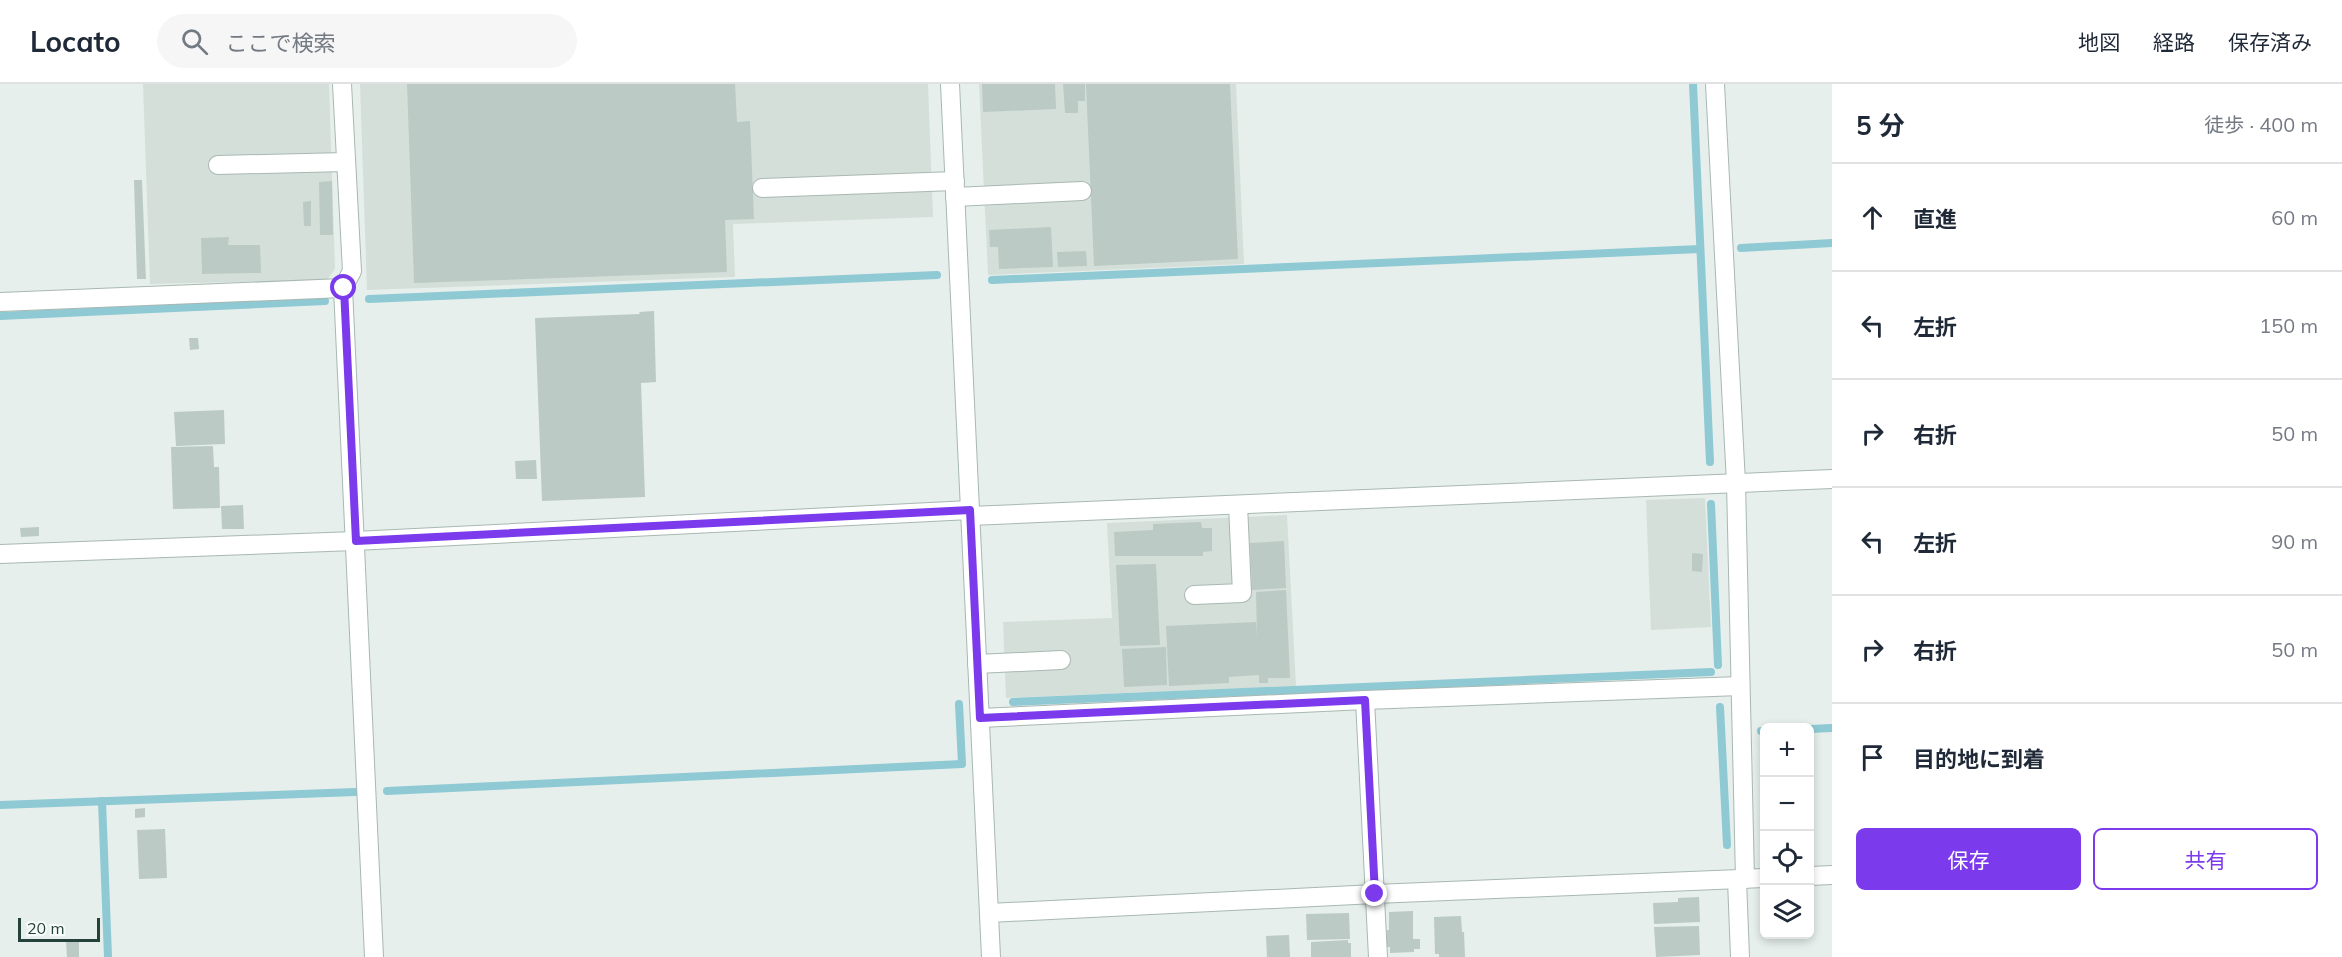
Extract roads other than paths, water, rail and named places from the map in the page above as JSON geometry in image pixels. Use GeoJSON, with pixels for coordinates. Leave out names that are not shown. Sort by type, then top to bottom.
{"type":"FeatureCollection","features":[{"type":"Feature","properties":{"kind":"street"},"geometry":{"type":"LineString","coordinates":[[342,84],[352,271],[344,288],[374,957]]}},
{"type":"Feature","properties":{"kind":"street"},"geometry":{"type":"LineString","coordinates":[[950,84],[991,957]]}},
{"type":"Feature","properties":{"kind":"street"},"geometry":{"type":"LineString","coordinates":[[1715,84],[1736,483],[1740,686],[1740,957]]}},
{"type":"Feature","properties":{"kind":"street"},"geometry":{"type":"LineString","coordinates":[[218,165],[346,162]]}},
{"type":"Feature","properties":{"kind":"street"},"geometry":{"type":"LineString","coordinates":[[762,188],[1082,191]]}},
{"type":"Feature","properties":{"kind":"street"},"geometry":{"type":"LineString","coordinates":[[0,302],[344,288]]}},
{"type":"Feature","properties":{"kind":"street"},"geometry":{"type":"LineString","coordinates":[[0,554],[1832,479]]}},
{"type":"Feature","properties":{"kind":"street"},"geometry":{"type":"LineString","coordinates":[[1194,596],[1242,593],[1238,505]]}},
{"type":"Feature","properties":{"kind":"street"},"geometry":{"type":"LineString","coordinates":[[977,664],[1061,660]]}},
{"type":"Feature","properties":{"kind":"street"},"geometry":{"type":"LineString","coordinates":[[980,718],[1740,686]]}},
{"type":"Feature","properties":{"kind":"street"},"geometry":{"type":"LineString","coordinates":[[1365,700],[1378,957]]}},
{"type":"Feature","properties":{"kind":"street"},"geometry":{"type":"LineString","coordinates":[[1814,876],[1832,875]]}},
{"type":"Feature","properties":{"kind":"street"},"geometry":{"type":"LineString","coordinates":[[989,913],[1760,878]]}},
{"type":"Feature","properties":{"kind":"waterway"},"geometry":{"type":"LineString","coordinates":[[1693,84],[1710,462]]}},
{"type":"Feature","properties":{"kind":"waterway"},"geometry":{"type":"LineString","coordinates":[[1741,248],[1832,243]]}},
{"type":"Feature","properties":{"kind":"waterway"},"geometry":{"type":"LineString","coordinates":[[992,280],[1700,249]]}},
{"type":"Feature","properties":{"kind":"waterway"},"geometry":{"type":"LineString","coordinates":[[369,299],[937,275]]}},
{"type":"Feature","properties":{"kind":"waterway"},"geometry":{"type":"LineString","coordinates":[[0,316],[325,301]]}},
{"type":"Feature","properties":{"kind":"waterway"},"geometry":{"type":"LineString","coordinates":[[1711,504],[1718,665]]}},
{"type":"Feature","properties":{"kind":"waterway"},"geometry":{"type":"LineString","coordinates":[[1013,702],[1711,672]]}},
{"type":"Feature","properties":{"kind":"waterway"},"geometry":{"type":"LineString","coordinates":[[387,791],[962,764],[959,704]]}},
{"type":"Feature","properties":{"kind":"waterway"},"geometry":{"type":"LineString","coordinates":[[1720,707],[1727,845]]}},
{"type":"Feature","properties":{"kind":"waterway"},"geometry":{"type":"LineString","coordinates":[[1814,729],[1832,728]]}},
{"type":"Feature","properties":{"kind":"waterway"},"geometry":{"type":"LineString","coordinates":[[0,805],[355,792]]}},
{"type":"Feature","properties":{"kind":"waterway"},"geometry":{"type":"LineString","coordinates":[[102,801],[108,957]]}}]}
